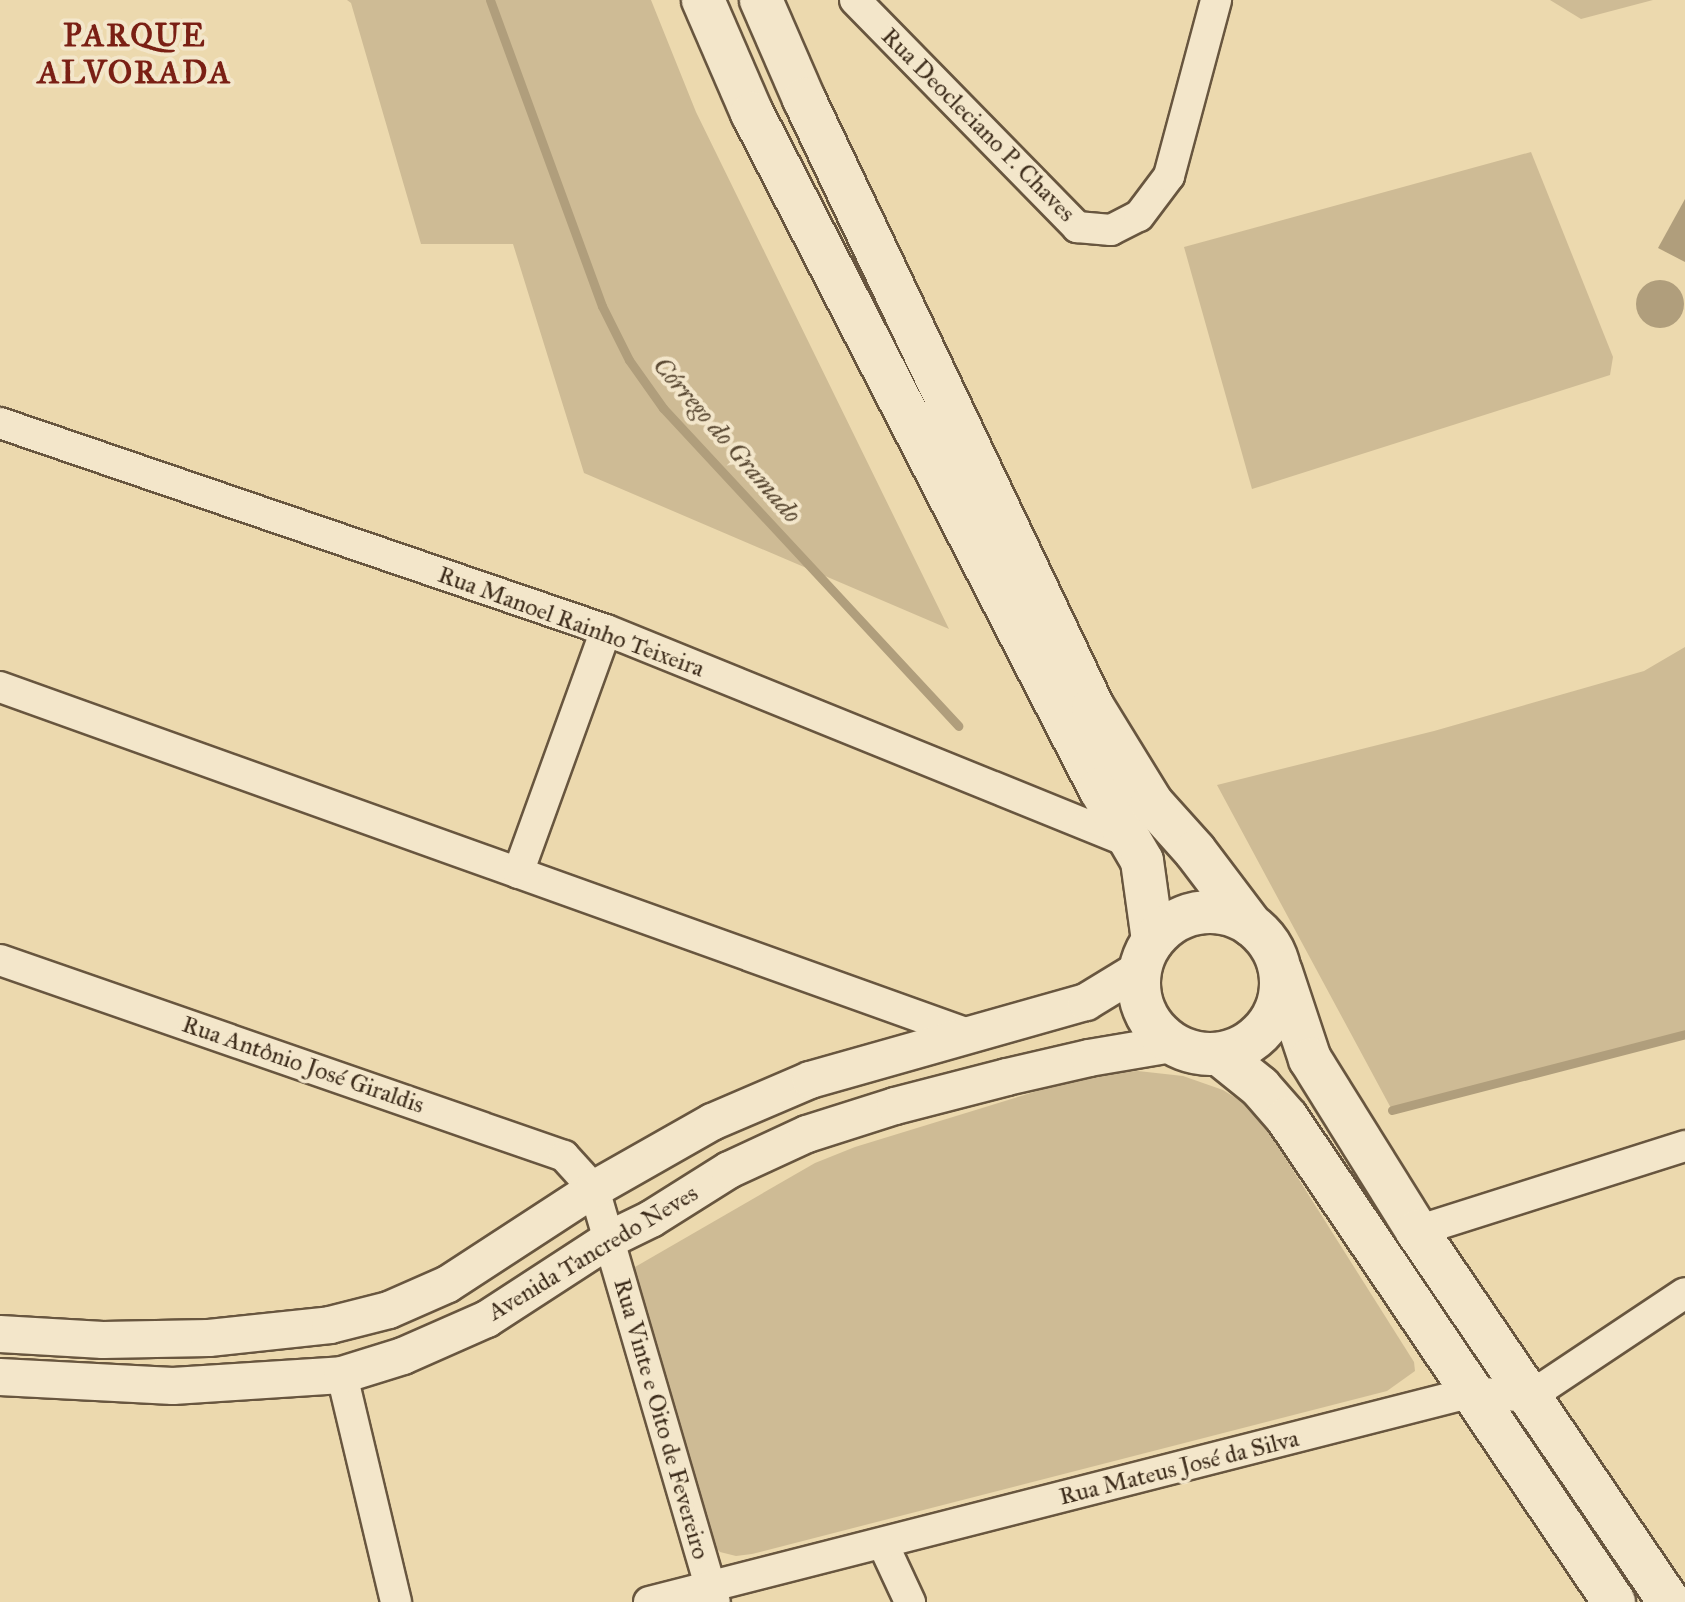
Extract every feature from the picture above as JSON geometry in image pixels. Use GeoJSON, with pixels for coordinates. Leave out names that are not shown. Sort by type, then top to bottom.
{"type":"FeatureCollection","features":[{"type":"Feature","properties":{"kind":"main road"},"geometry":{"type":"LineString","coordinates":[[703,0],[752,113],[1093,775],[1134,844],[1147,880],[1147,955],[1142,1006],[1154,1028],[1172,1044],[1219,1054],[1242,1048],[1262,1033],[1276,1013],[1281,972]]}},
{"type":"Feature","properties":{"kind":"main road"},"geometry":{"type":"LineString","coordinates":[[761,0],[804,99],[1093,707],[1152,803],[1268,942],[1310,1059],[1417,1231],[1669,1602]]}},
{"type":"Feature","properties":{"kind":"main road"},"geometry":{"type":"LineString","coordinates":[[1147,955],[1173,923],[1200,913],[1226,914],[1251,925]]}},
{"type":"Feature","properties":{"kind":"main road"},"geometry":{"type":"LineString","coordinates":[[1219,1054],[1260,1087],[1287,1118],[1614,1602]]}},
{"type":"Feature","properties":{"kind":"street","name":"Rua Deocleciano P. Chaves"},"geometry":{"type":"LineString","coordinates":[[855,0],[1077,227],[1111,230],[1139,216],[1169,176],[1216,0]]}},
{"type":"Feature","properties":{"kind":"street","name":"Rua Manoel Rainho Teixeira"},"geometry":{"type":"LineString","coordinates":[[0,423],[606,630],[1134,844]]}},
{"type":"Feature","properties":{"kind":"street"},"geometry":{"type":"LineString","coordinates":[[518,873],[606,630]]}},
{"type":"Feature","properties":{"kind":"street"},"geometry":{"type":"LineString","coordinates":[[0,687],[971,1035]]}},
{"type":"Feature","properties":{"kind":"street","name":"Avenida Tancredo Neves"},"geometry":{"type":"LineString","coordinates":[[0,1334],[103,1340],[209,1338],[330,1325],[389,1310],[448,1284],[594,1189],[712,1122],[810,1080],[1086,1002],[1147,955]]}},
{"type":"Feature","properties":{"kind":"street","name":"Rua Antônio José Giraldis"},"geometry":{"type":"LineString","coordinates":[[0,960],[564,1156],[594,1189]]}},
{"type":"Feature","properties":{"kind":"street","name":"Avenida Tancredo Neves"},"geometry":{"type":"LineString","coordinates":[[0,1377],[173,1386],[342,1375],[403,1356],[487,1319],[610,1239],[651,1219],[729,1170],[807,1134],[895,1106],[1007,1077],[1089,1058],[1172,1044]]}},
{"type":"Feature","properties":{"kind":"street"},"geometry":{"type":"LineString","coordinates":[[1417,1231],[1685,1146]]}},
{"type":"Feature","properties":{"kind":"street","name":"Rua Vinte e Oito de Fevereiro"},"geometry":{"type":"LineString","coordinates":[[594,1189],[713,1595]]}},
{"type":"Feature","properties":{"kind":"street"},"geometry":{"type":"LineString","coordinates":[[1529,1397],[1685,1293]]}},
{"type":"Feature","properties":{"kind":"street"},"geometry":{"type":"LineString","coordinates":[[342,1375],[396,1602]]}},
{"type":"Feature","properties":{"kind":"street","name":"Rua Mateus José da Silva"},"geometry":{"type":"LineString","coordinates":[[649,1602],[713,1595],[883,1544],[1473,1392],[1529,1397]]}},
{"type":"Feature","properties":{"kind":"street"},"geometry":{"type":"LineString","coordinates":[[883,1544],[910,1602]]}},
{"type":"Feature","properties":{"kind":"shaded area"},"geometry":{"type":"Polygon","coordinates":[[[347,0],[651,0],[696,112],[949,629],[584,473],[513,244],[421,244],[351,3],[347,0]]]}},
{"type":"Feature","properties":{"kind":"shaded area"},"geometry":{"type":"Polygon","coordinates":[[[1550,0],[1653,0],[1581,19],[1550,0]]]}},
{"type":"Feature","properties":{"kind":"shaded area"},"geometry":{"type":"Polygon","coordinates":[[[1531,152],[1613,357],[1610,375],[1252,489],[1184,247],[1531,152]]]}},
{"type":"Feature","properties":{"kind":"shaded area"},"geometry":{"type":"Polygon","coordinates":[[[1685,199],[1685,262],[1658,248],[1685,199]]]}},
{"type":"Feature","properties":{"kind":"shaded area"},"geometry":{"type":"Polygon","coordinates":[[[1660,280],[1669,281],[1677,287],[1683,295],[1683,313],[1677,321],[1669,327],[1660,328],[1651,327],[1643,321],[1637,313],[1636,304],[1637,295],[1643,287],[1651,281],[1660,280]]]}},
{"type":"Feature","properties":{"kind":"shaded area"},"geometry":{"type":"Polygon","coordinates":[[[1685,647],[1685,1034],[1392,1110],[1217,785],[1434,731],[1644,671],[1685,647]]]}},
{"type":"Feature","properties":{"kind":"shaded area"},"geometry":{"type":"Polygon","coordinates":[[[1138,1071],[1183,1076],[1223,1090],[1255,1110],[1414,1362],[1415,1371],[1387,1391],[752,1554],[736,1556],[720,1552],[707,1538],[627,1275],[635,1267],[815,1163],[855,1147],[1093,1074],[1138,1071]]]}},
{"type":"Feature","properties":{"kind":"waterway","name":"Córrego do Gramado"},"geometry":{"type":"LineString","coordinates":[[490,0],[602,306],[629,360],[663,408],[959,726]]}},
{"type":"Feature","properties":{"kind":"waterway"},"geometry":{"type":"LineString","coordinates":[[1392,1110],[1685,1034]]}},
{"type":"Feature","properties":{"kind":"district","name":"PARQUE ALVORADA"},"geometry":{"type":"Point","coordinates":[135,56]}}]}
